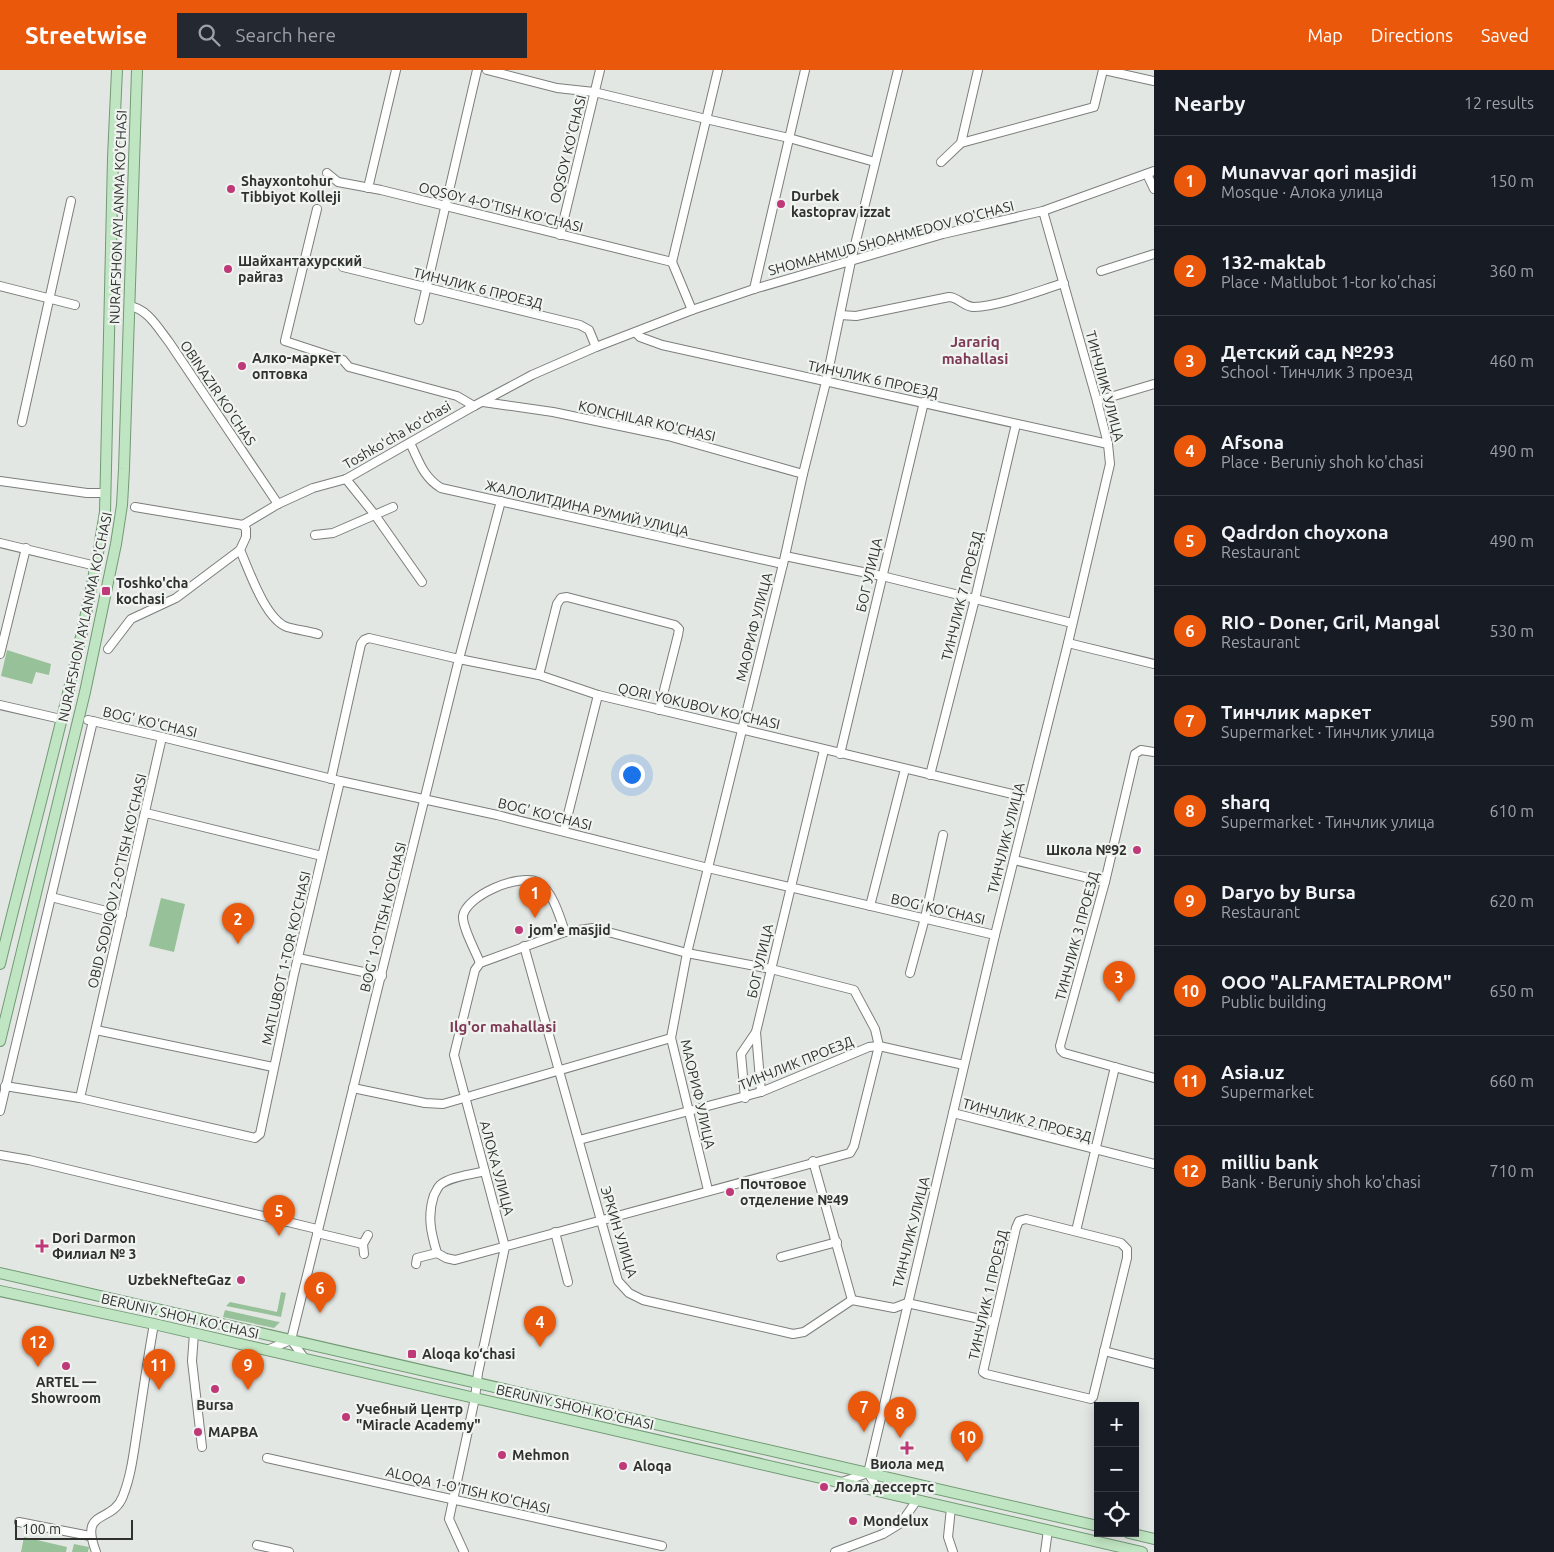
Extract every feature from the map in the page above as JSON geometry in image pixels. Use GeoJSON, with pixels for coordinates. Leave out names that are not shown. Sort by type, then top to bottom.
{"type":"FeatureCollection","features":[{"type":"Feature","properties":{"kind":"main road","name":"NURAFSHON AYLANMA KO'CHASI"},"geometry":{"type":"LineString","coordinates":[[0,964],[2,944],[9,924],[61,719],[96,566],[105,512],[117,70]]}},
{"type":"Feature","properties":{"kind":"main road","name":"NURAFSHON AYLANMA KO'CHASI"},"geometry":{"type":"LineString","coordinates":[[0,1041],[85,692],[119,526],[124,469],[137,70]]}},
{"type":"Feature","properties":{"kind":"main road"},"geometry":{"type":"LineString","coordinates":[[9,924],[14,921],[20,921],[27,928]]}},
{"type":"Feature","properties":{"kind":"main road","name":"BERUNIY SHOH KO'CHASI"},"geometry":{"type":"LineString","coordinates":[[0,1273],[1094,1525]]}},
{"type":"Feature","properties":{"kind":"main road","name":"BERUNIY SHOH KO'CHASI"},"geometry":{"type":"LineString","coordinates":[[0,1291],[194,1333],[1142,1552]]}},
{"type":"Feature","properties":{"kind":"main road"},"geometry":{"type":"LineString","coordinates":[[1139,1535],[1154,1539]]}},
{"type":"Feature","properties":{"kind":"street"},"geometry":{"type":"LineString","coordinates":[[368,188],[396,70]]}},
{"type":"Feature","properties":{"kind":"street"},"geometry":{"type":"LineString","coordinates":[[419,320],[477,70]]}},
{"type":"Feature","properties":{"kind":"street"},"geometry":{"type":"LineString","coordinates":[[487,70],[557,88],[594,92],[706,118],[789,138],[875,162]]}},
{"type":"Feature","properties":{"kind":"street","name":"OQSOY KO'CHASI"},"geometry":{"type":"LineString","coordinates":[[560,235],[600,70]]}},
{"type":"Feature","properties":{"kind":"street"},"geometry":{"type":"LineString","coordinates":[[692,310],[672,262],[718,70]]}},
{"type":"Feature","properties":{"kind":"street"},"geometry":{"type":"LineString","coordinates":[[754,289],[805,70]]}},
{"type":"Feature","properties":{"kind":"street","name":"МАОРИФ УЛИЦА"},"geometry":{"type":"LineString","coordinates":[[708,1190],[671,1038],[687,953],[785,556],[826,382],[851,261],[898,70]]}},
{"type":"Feature","properties":{"kind":"street"},"geometry":{"type":"LineString","coordinates":[[960,143],[978,70]]}},
{"type":"Feature","properties":{"kind":"street"},"geometry":{"type":"LineString","coordinates":[[941,162],[960,143],[1094,107],[1104,70],[1154,81]]}},
{"type":"Feature","properties":{"kind":"street"},"geometry":{"type":"LineString","coordinates":[[1151,173],[1154,189]]}},
{"type":"Feature","properties":{"kind":"street","name":"SHOMAHMUD SHOAHMEDOV KO'CHASI"},"geometry":{"type":"LineString","coordinates":[[636,333],[692,310],[754,289],[943,234],[1043,211],[1151,173]]}},
{"type":"Feature","properties":{"kind":"street","name":"OQSOY 4-O'TISH KO'CHASI"},"geometry":{"type":"LineString","coordinates":[[327,174],[338,182],[672,262]]}},
{"type":"Feature","properties":{"kind":"street"},"geometry":{"type":"LineString","coordinates":[[22,422],[71,200]]}},
{"type":"Feature","properties":{"kind":"street"},"geometry":{"type":"LineString","coordinates":[[317,209],[285,341],[343,360],[349,366],[457,396],[474,406]]}},
{"type":"Feature","properties":{"kind":"street","name":"ТИНЧЛИК УЛИЦА"},"geometry":{"type":"LineString","coordinates":[[868,1473],[995,935],[1068,643],[1110,464],[1108,444],[1097,401],[1043,211]]}},
{"type":"Feature","properties":{"kind":"street"},"geometry":{"type":"LineString","coordinates":[[1101,271],[1154,254]]}},
{"type":"Feature","properties":{"kind":"street","name":"ТИНЧЛИК 6 ПРОЕЗД"},"geometry":{"type":"LineString","coordinates":[[344,267],[580,325],[589,330],[596,347]]}},
{"type":"Feature","properties":{"kind":"street"},"geometry":{"type":"LineString","coordinates":[[840,315],[856,316],[949,297],[954,297],[973,307],[1009,300],[1064,283]]}},
{"type":"Feature","properties":{"kind":"street"},"geometry":{"type":"LineString","coordinates":[[0,286],[75,305]]}},
{"type":"Feature","properties":{"kind":"street","name":"OBINAZIR KO'CHAS"},"geometry":{"type":"LineString","coordinates":[[129,306],[139,308],[169,342],[278,504]]}},
{"type":"Feature","properties":{"kind":"street","name":"ТИНЧЛИК 6 ПРОЕЗД"},"geometry":{"type":"LineString","coordinates":[[636,333],[640,337],[662,345],[1108,444]]}},
{"type":"Feature","properties":{"kind":"street","name":"Toshkoʻcha koʻchasi"},"geometry":{"type":"LineString","coordinates":[[243,524],[278,504],[314,488],[346,480],[426,432],[532,375],[596,347],[636,333]]}},
{"type":"Feature","properties":{"kind":"street"},"geometry":{"type":"LineString","coordinates":[[1097,401],[1154,384]]}},
{"type":"Feature","properties":{"kind":"street","name":"KONCHILAR KO'CHASI"},"geometry":{"type":"LineString","coordinates":[[483,402],[553,412],[668,436],[803,474]]}},
{"type":"Feature","properties":{"kind":"street","name":"БОГ УЛИЦА"},"geometry":{"type":"LineString","coordinates":[[840,754],[924,402]]}},
{"type":"Feature","properties":{"kind":"street","name":"ТИНЧЛИК 7 ПРОЕЗД"},"geometry":{"type":"LineString","coordinates":[[930,775],[975,598],[1016,424]]}},
{"type":"Feature","properties":{"kind":"street","name":"ЖАЛОЛИТДИНА РУМИЙ УЛИЦА"},"geometry":{"type":"LineString","coordinates":[[410,443],[421,468],[432,482],[440,488],[783,564]]}},
{"type":"Feature","properties":{"kind":"street"},"geometry":{"type":"LineString","coordinates":[[346,480],[375,515],[422,582]]}},
{"type":"Feature","properties":{"kind":"street"},"geometry":{"type":"LineString","coordinates":[[0,481],[87,493],[106,493]]}},
{"type":"Feature","properties":{"kind":"street","name":"BOG' 1-O'TISH KO'CHASI"},"geometry":{"type":"LineString","coordinates":[[291,1340],[459,659],[501,501]]}},
{"type":"Feature","properties":{"kind":"street"},"geometry":{"type":"LineString","coordinates":[[108,649],[131,619],[176,598],[240,550],[246,537],[246,530],[243,524],[135,507]]}},
{"type":"Feature","properties":{"kind":"street"},"geometry":{"type":"LineString","coordinates":[[315,535],[333,533],[393,507]]}},
{"type":"Feature","properties":{"kind":"street"},"geometry":{"type":"LineString","coordinates":[[0,543],[96,566]]}},
{"type":"Feature","properties":{"kind":"street"},"geometry":{"type":"LineString","coordinates":[[0,654],[26,548]]}},
{"type":"Feature","properties":{"kind":"street"},"geometry":{"type":"LineString","coordinates":[[240,550],[264,603],[272,615],[285,626],[318,634]]}},
{"type":"Feature","properties":{"kind":"street"},"geometry":{"type":"LineString","coordinates":[[785,556],[882,576],[1072,623]]}},
{"type":"Feature","properties":{"kind":"street"},"geometry":{"type":"LineString","coordinates":[[539,675],[557,604],[561,598],[567,597],[675,625],[679,630],[678,636],[659,710]]}},
{"type":"Feature","properties":{"kind":"street"},"geometry":{"type":"LineString","coordinates":[[0,612],[9,613]]}},
{"type":"Feature","properties":{"kind":"street","name":"QORI YOKUBOV KO'CHASI"},"geometry":{"type":"LineString","coordinates":[[331,779],[361,644],[369,638],[539,675],[598,696],[741,728],[840,754],[1029,798]]}},
{"type":"Feature","properties":{"kind":"street"},"geometry":{"type":"LineString","coordinates":[[1068,643],[1154,664]]}},
{"type":"Feature","properties":{"kind":"street"},"geometry":{"type":"LineString","coordinates":[[564,830],[598,696]]}},
{"type":"Feature","properties":{"kind":"street"},"geometry":{"type":"LineString","coordinates":[[0,705],[42,713],[61,719]]}},
{"type":"Feature","properties":{"kind":"street","name":"BOG' KO'CHASI"},"geometry":{"type":"LineString","coordinates":[[51,897],[90,721],[331,779],[564,830],[708,868],[995,935]]}},
{"type":"Feature","properties":{"kind":"street","name":"OBID SODIQOV 2-O'TISH KO'CHASI"},"geometry":{"type":"LineString","coordinates":[[80,1098],[162,737]]}},
{"type":"Feature","properties":{"kind":"street","name":"БОГ УЛИЦА"},"geometry":{"type":"LineString","coordinates":[[761,1092],[756,1032],[824,750]]}},
{"type":"Feature","properties":{"kind":"street","name":"ТИНЧЛИК 3 ПРОЕЗД"},"geometry":{"type":"LineString","coordinates":[[1154,752],[1141,750],[1135,754],[1105,882],[1060,1046],[1064,1053],[1154,1078]]}},
{"type":"Feature","properties":{"kind":"street"},"geometry":{"type":"LineString","coordinates":[[870,906],[904,769]]}},
{"type":"Feature","properties":{"kind":"street","name":"MATLUBOT 1-TOR KO'CHASI"},"geometry":{"type":"LineString","coordinates":[[80,1098],[255,1138],[260,1134],[273,1066],[340,781]]}},
{"type":"Feature","properties":{"kind":"street"},"geometry":{"type":"LineString","coordinates":[[146,813],[322,856]]}},
{"type":"Feature","properties":{"kind":"street"},"geometry":{"type":"LineString","coordinates":[[910,973],[943,835]]}},
{"type":"Feature","properties":{"kind":"street"},"geometry":{"type":"LineString","coordinates":[[1014,860],[1105,882]]}},
{"type":"Feature","properties":{"kind":"street"},"geometry":{"type":"LineString","coordinates":[[416,1264],[417,1258],[437,1253],[455,1260],[505,1247],[600,1219],[813,1161],[850,1153],[852,1150],[879,1046],[875,1028],[854,990],[771,969],[687,953],[593,928],[565,932],[480,963],[463,915],[476,900],[490,890],[505,883],[519,880],[538,882],[552,900],[565,932]]}},
{"type":"Feature","properties":{"kind":"street"},"geometry":{"type":"LineString","coordinates":[[0,1111],[51,897],[122,915]]}},
{"type":"Feature","properties":{"kind":"street","name":"ЭРКИН УЛИЦА"},"geometry":{"type":"LineString","coordinates":[[524,946],[618,1281],[629,1293],[643,1300],[793,1334],[804,1332],[852,1300]]}},
{"type":"Feature","properties":{"kind":"street"},"geometry":{"type":"LineString","coordinates":[[298,958],[382,976]]}},
{"type":"Feature","properties":{"kind":"street","name":"АЛОКА УЛИЦА"},"geometry":{"type":"LineString","coordinates":[[464,1552],[448,1519],[475,1398],[505,1247],[454,1055],[475,970],[480,963]]}},
{"type":"Feature","properties":{"kind":"street"},"geometry":{"type":"LineString","coordinates":[[96,1030],[273,1066]]}},
{"type":"Feature","properties":{"kind":"street","name":"БОГ УЛИЦА"},"geometry":{"type":"LineString","coordinates":[[745,1098],[741,1054],[756,1032]]}},
{"type":"Feature","properties":{"kind":"street"},"geometry":{"type":"LineString","coordinates":[[353,1088],[434,1105],[443,1104],[671,1038]]}},
{"type":"Feature","properties":{"kind":"street","name":"ТИНЧЛИК ПРОЕЗД"},"geometry":{"type":"LineString","coordinates":[[579,1140],[689,1110],[745,1098],[868,1047],[879,1046],[964,1065]]}},
{"type":"Feature","properties":{"kind":"street","name":"ТИНЧЛИК 2 ПРОЕЗД"},"geometry":{"type":"LineString","coordinates":[[1076,1231],[1115,1067]]}},
{"type":"Feature","properties":{"kind":"street"},"geometry":{"type":"LineString","coordinates":[[5,1086],[80,1098]]}},
{"type":"Feature","properties":{"kind":"street","name":"ТИНЧЛИК 2 ПРОЕЗД"},"geometry":{"type":"LineString","coordinates":[[953,1113],[1154,1164]]}},
{"type":"Feature","properties":{"kind":"street"},"geometry":{"type":"LineString","coordinates":[[0,1155],[29,1160],[363,1244]]}},
{"type":"Feature","properties":{"kind":"street"},"geometry":{"type":"LineString","coordinates":[[813,1161],[852,1300],[894,1308],[907,1303],[994,1322]]}},
{"type":"Feature","properties":{"kind":"street"},"geometry":{"type":"LineString","coordinates":[[437,1253],[429,1221],[433,1198],[438,1186],[448,1181],[485,1171]]}},
{"type":"Feature","properties":{"kind":"street","name":"ТИНЧЛИК 1 ПРОЕЗД"},"geometry":{"type":"LineString","coordinates":[[1026,1219],[1076,1231],[1121,1243],[1127,1249],[1127,1258],[1093,1397],[1091,1399],[986,1374],[984,1369],[994,1322],[1019,1221],[1026,1219]]}},
{"type":"Feature","properties":{"kind":"street"},"geometry":{"type":"LineString","coordinates":[[555,1232],[568,1282]]}},
{"type":"Feature","properties":{"kind":"street"},"geometry":{"type":"LineString","coordinates":[[364,1254],[363,1244],[368,1235]]}},
{"type":"Feature","properties":{"kind":"street"},"geometry":{"type":"LineString","coordinates":[[781,1257],[837,1242]]}},
{"type":"Feature","properties":{"kind":"street"},"geometry":{"type":"LineString","coordinates":[[96,1552],[90,1536],[94,1521],[112,1511],[120,1502],[124,1495],[133,1464],[154,1324]]}},
{"type":"Feature","properties":{"kind":"street"},"geometry":{"type":"LineString","coordinates":[[194,1333],[192,1361],[202,1447]]}},
{"type":"Feature","properties":{"kind":"street"},"geometry":{"type":"LineString","coordinates":[[267,1350],[291,1340],[305,1359]]}},
{"type":"Feature","properties":{"kind":"street"},"geometry":{"type":"LineString","coordinates":[[1104,1351],[1154,1364]]}},
{"type":"Feature","properties":{"kind":"street","name":"ALOQA 1-O'TISH KO'CHASI"},"geometry":{"type":"LineString","coordinates":[[267,1458],[662,1546]]}},
{"type":"Feature","properties":{"kind":"street"},"geometry":{"type":"LineString","coordinates":[[842,1482],[868,1473],[879,1491]]}},
{"type":"Feature","properties":{"kind":"street"},"geometry":{"type":"LineString","coordinates":[[835,1552],[883,1534],[901,1523],[917,1500]]}},
{"type":"Feature","properties":{"kind":"street"},"geometry":{"type":"LineString","coordinates":[[951,1508],[948,1537],[953,1552]]}},
{"type":"Feature","properties":{"kind":"street"},"geometry":{"type":"LineString","coordinates":[[19,1522],[90,1536]]}},
{"type":"Feature","properties":{"kind":"street"},"geometry":{"type":"LineString","coordinates":[[1045,1552],[1048,1530]]}},
{"type":"Feature","properties":{"kind":"street"},"geometry":{"type":"LineString","coordinates":[[257,1545],[289,1552]]}},
{"type":"Feature","properties":{"kind":"green space"},"geometry":{"type":"Polygon","coordinates":[[[7,650],[51,664],[49,675],[36,672],[32,684],[1,676],[7,650]]]}},
{"type":"Feature","properties":{"kind":"green space"},"geometry":{"type":"Polygon","coordinates":[[[161,898],[185,904],[174,952],[149,946],[161,898]]]}},
{"type":"Feature","properties":{"kind":"green space"},"geometry":{"type":"Polygon","coordinates":[[[281,1292],[286,1293],[281,1317],[226,1306],[230,1302],[277,1312],[281,1292]]]}},
{"type":"Feature","properties":{"kind":"green space"},"geometry":{"type":"Polygon","coordinates":[[[225,1310],[280,1322],[274,1328],[223,1317],[225,1310]]]}},
{"type":"Feature","properties":{"kind":"green space"},"geometry":{"type":"Polygon","coordinates":[[[24,1537],[67,1547],[66,1552],[21,1552],[24,1537]]]}},
{"type":"Feature","properties":{"kind":"green space"},"geometry":{"type":"Polygon","coordinates":[[[74,1544],[89,1547],[88,1552],[72,1552],[74,1544]]]}},
{"type":"Feature","properties":{"kind":"place","name":"Shayxontohur Tibbiyot Kolleji"},"geometry":{"type":"Point","coordinates":[231,189]}},
{"type":"Feature","properties":{"kind":"place","name":"Durbek kastoprav izzat"},"geometry":{"type":"Point","coordinates":[781,204]}},
{"type":"Feature","properties":{"kind":"place","name":"Шайхантахурский райгаз"},"geometry":{"type":"Point","coordinates":[228,269]}},
{"type":"Feature","properties":{"kind":"place","name":"Алко-маркет оптовка"},"geometry":{"type":"Point","coordinates":[242,366]}},
{"type":"Feature","properties":{"kind":"place","name":"Toshko'cha kochasi"},"geometry":{"type":"Point","coordinates":[106,591]}},
{"type":"Feature","properties":{"kind":"place","name":"Школа №92"},"geometry":{"type":"Point","coordinates":[1137,850]}},
{"type":"Feature","properties":{"kind":"place","name":"Munavvar qori masjidi"},"geometry":{"type":"Point","coordinates":[535,918]}},
{"type":"Feature","properties":{"kind":"place","name":"jom'e masjid"},"geometry":{"type":"Point","coordinates":[519,930]}},
{"type":"Feature","properties":{"kind":"place","name":"132-maktab"},"geometry":{"type":"Point","coordinates":[238,944]}},
{"type":"Feature","properties":{"kind":"place","name":"Детский сад №293"},"geometry":{"type":"Point","coordinates":[1119,1002]}},
{"type":"Feature","properties":{"kind":"place","name":"Почтовое отделение №49"},"geometry":{"type":"Point","coordinates":[730,1192]}},
{"type":"Feature","properties":{"kind":"place","name":"Qadrdon choyxona"},"geometry":{"type":"Point","coordinates":[279,1236]}},
{"type":"Feature","properties":{"kind":"place","name":"Dori Darmon Филиал № 3"},"geometry":{"type":"Point","coordinates":[42,1246]}},
{"type":"Feature","properties":{"kind":"place","name":"UzbekNefteGaz"},"geometry":{"type":"Point","coordinates":[241,1280]}},
{"type":"Feature","properties":{"kind":"place","name":"RIO - Doner, Gril, Mangal"},"geometry":{"type":"Point","coordinates":[320,1313]}},
{"type":"Feature","properties":{"kind":"place","name":"Afsona"},"geometry":{"type":"Point","coordinates":[540,1347]}},
{"type":"Feature","properties":{"kind":"place","name":"Aloqa ko‘chasi"},"geometry":{"type":"Point","coordinates":[412,1354]}},
{"type":"Feature","properties":{"kind":"place","name":"ARTEL — Showroom"},"geometry":{"type":"Point","coordinates":[66,1366]}},
{"type":"Feature","properties":{"kind":"place","name":"milliu bank"},"geometry":{"type":"Point","coordinates":[38,1367]}},
{"type":"Feature","properties":{"kind":"place","name":"Bursa"},"geometry":{"type":"Point","coordinates":[215,1389]}},
{"type":"Feature","properties":{"kind":"place","name":"Asia.uz"},"geometry":{"type":"Point","coordinates":[159,1390]}},
{"type":"Feature","properties":{"kind":"place","name":"Daryo by Bursa"},"geometry":{"type":"Point","coordinates":[248,1390]}},
{"type":"Feature","properties":{"kind":"place","name":"Учебный Центр \"Miracle Academy\""},"geometry":{"type":"Point","coordinates":[346,1417]}},
{"type":"Feature","properties":{"kind":"place","name":"МАРВА"},"geometry":{"type":"Point","coordinates":[198,1432]}},
{"type":"Feature","properties":{"kind":"place","name":"Тинчлик маркет"},"geometry":{"type":"Point","coordinates":[864,1432]}},
{"type":"Feature","properties":{"kind":"place","name":"sharq"},"geometry":{"type":"Point","coordinates":[900,1438]}},
{"type":"Feature","properties":{"kind":"place","name":"Виола мед"},"geometry":{"type":"Point","coordinates":[907,1448]}},
{"type":"Feature","properties":{"kind":"place","name":"Mehmon"},"geometry":{"type":"Point","coordinates":[502,1455]}},
{"type":"Feature","properties":{"kind":"place","name":"OOO \"ALFAMETALPROM\""},"geometry":{"type":"Point","coordinates":[967,1462]}},
{"type":"Feature","properties":{"kind":"place","name":"Aloqa"},"geometry":{"type":"Point","coordinates":[623,1466]}},
{"type":"Feature","properties":{"kind":"place","name":"Лола дессертс"},"geometry":{"type":"Point","coordinates":[824,1487]}},
{"type":"Feature","properties":{"kind":"place","name":"Mondelux"},"geometry":{"type":"Point","coordinates":[853,1521]}},
{"type":"Feature","properties":{"kind":"district","name":"Jarariq mahallasi"},"geometry":{"type":"Point","coordinates":[975,350]}},
{"type":"Feature","properties":{"kind":"district","name":"Ilg'or mahallasi"},"geometry":{"type":"Point","coordinates":[503,1027]}}]}
